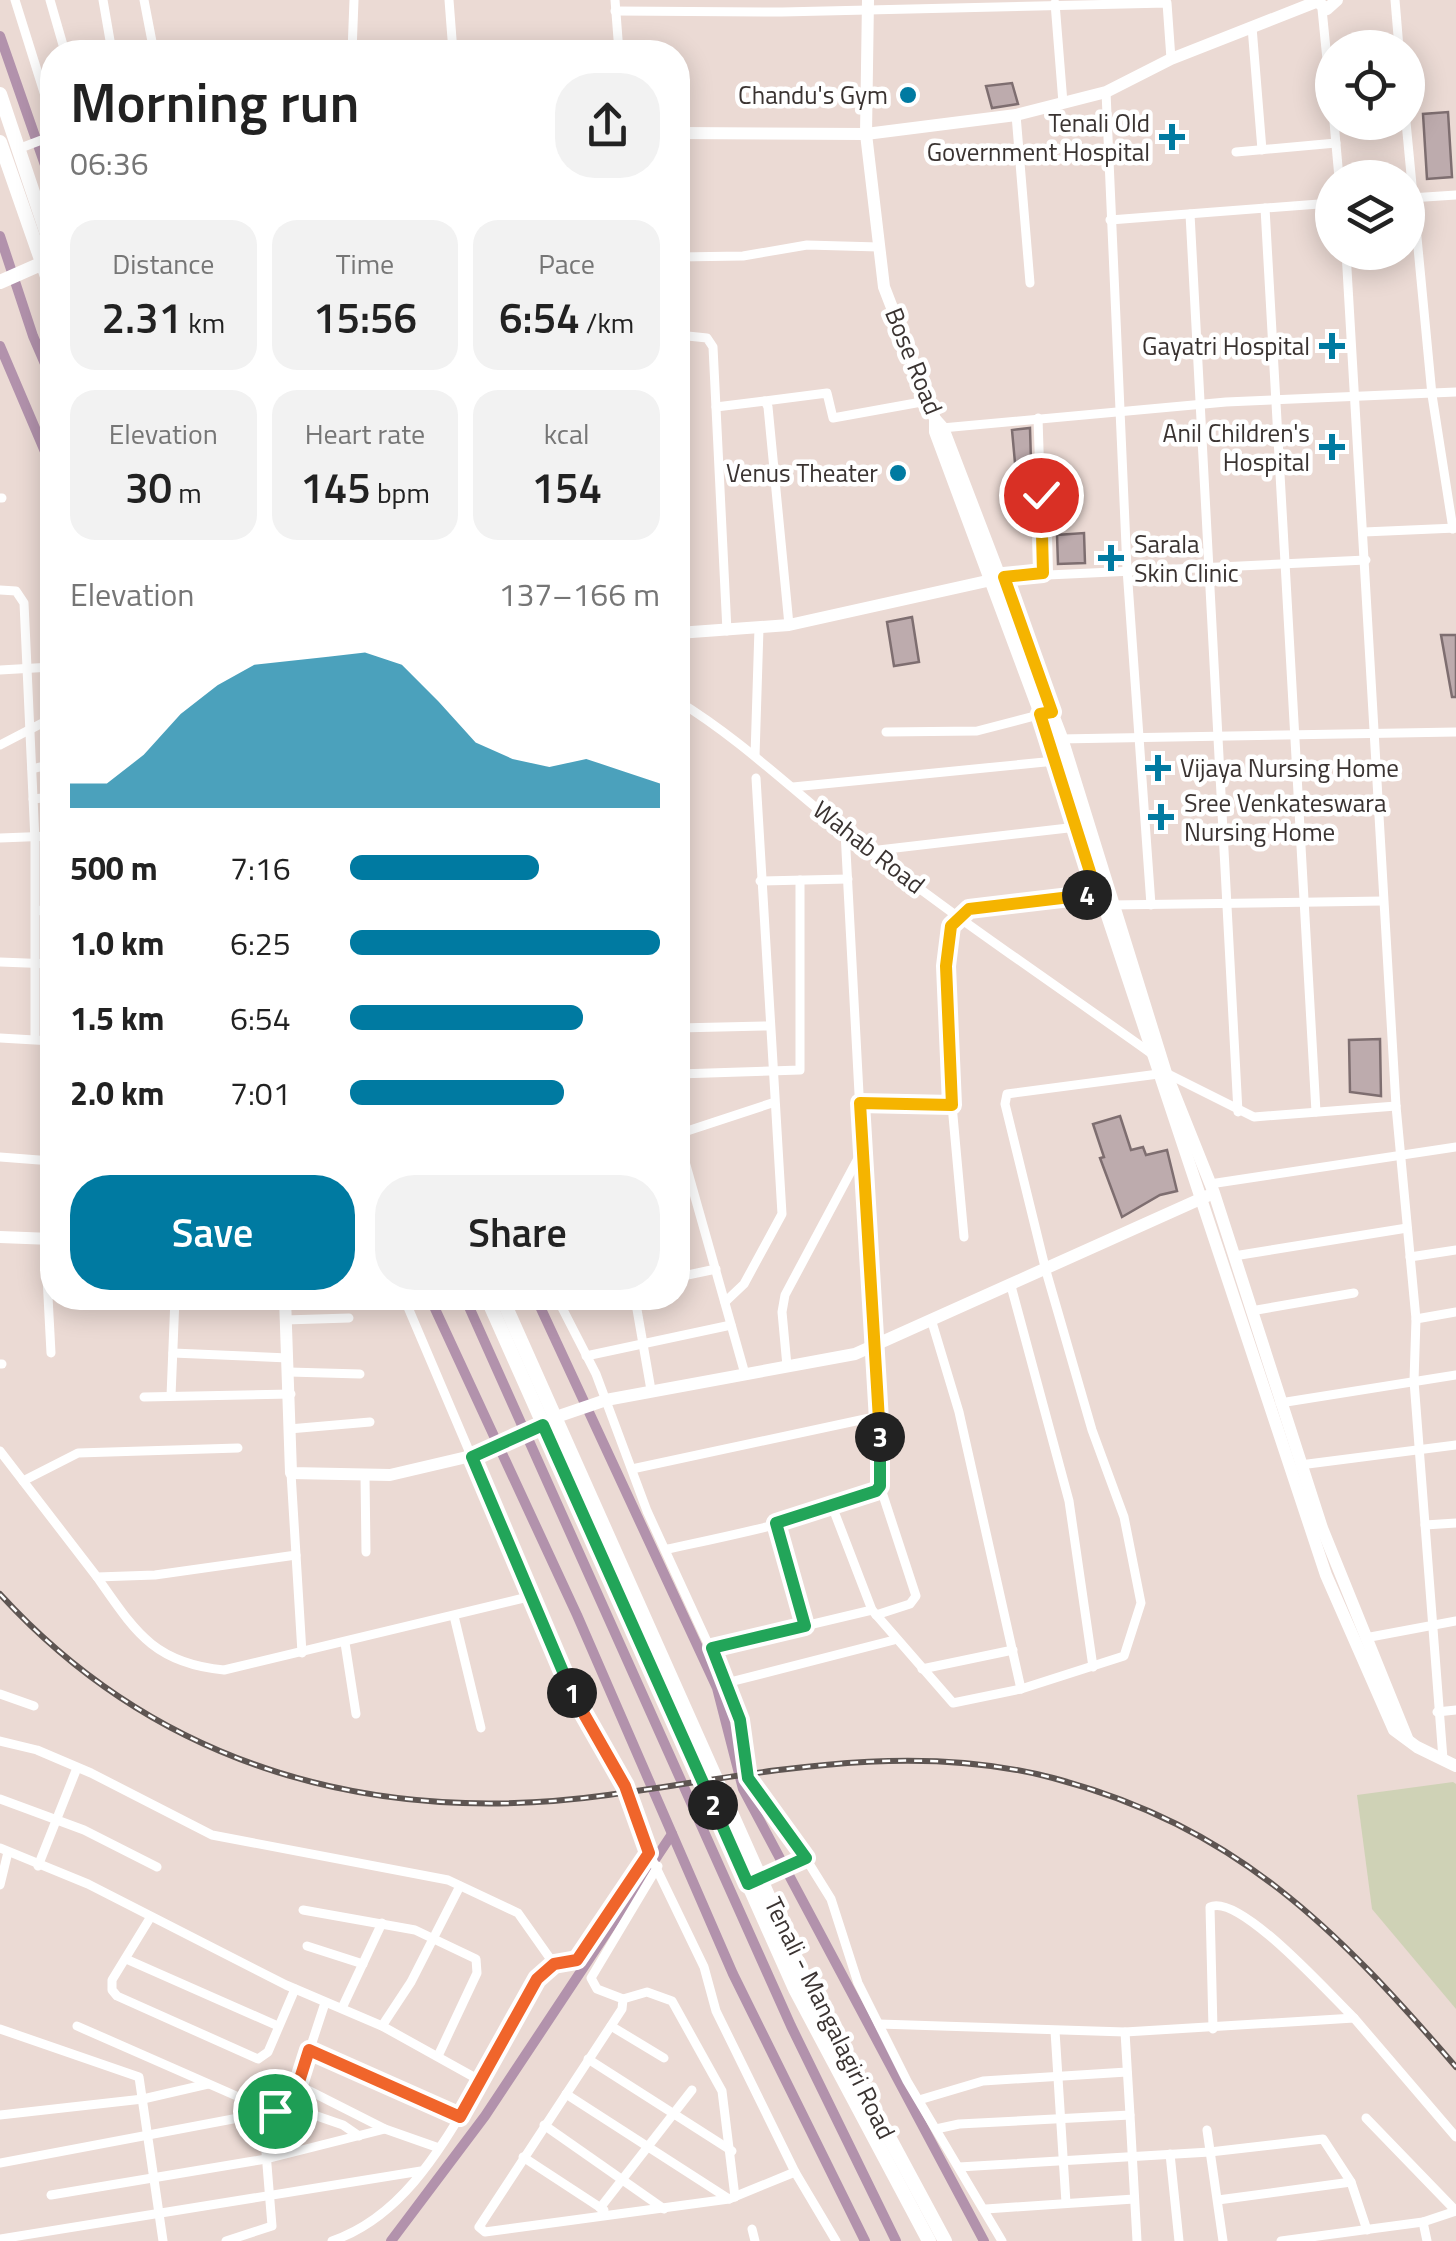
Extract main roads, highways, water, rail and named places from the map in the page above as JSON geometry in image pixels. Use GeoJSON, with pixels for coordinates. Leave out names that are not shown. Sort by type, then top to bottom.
{"type":"FeatureCollection","features":[{"type":"Feature","properties":{"kind":"main road"},"geometry":{"type":"LineString","coordinates":[[690,133],[866,134],[1016,115],[1106,92],[1171,59],[1318,4],[1330,8],[1336,0]]}},
{"type":"Feature","properties":{"kind":"main road","name":"Bose Road"},"geometry":{"type":"LineString","coordinates":[[868,4],[866,134],[884,287],[1056,740]]}},
{"type":"Feature","properties":{"kind":"main road"},"geometry":{"type":"LineString","coordinates":[[0,94],[23,147],[40,207]]}},
{"type":"Feature","properties":{"kind":"main road"},"geometry":{"type":"LineString","coordinates":[[0,142],[40,253]]}},
{"type":"Feature","properties":{"kind":"main road"},"geometry":{"type":"LineString","coordinates":[[0,282],[40,269]]}},
{"type":"Feature","properties":{"kind":"main road"},"geometry":{"type":"LineString","coordinates":[[690,632],[788,625],[997,579]]}},
{"type":"Feature","properties":{"kind":"main road"},"geometry":{"type":"LineString","coordinates":[[1056,740],[1056,761],[1076,827],[1106,899],[1149,1052],[1161,1069]]}},
{"type":"Feature","properties":{"kind":"main road"},"geometry":{"type":"LineString","coordinates":[[1056,740],[1161,1069],[1234,1256],[1299,1465],[1407,1738]]}},
{"type":"Feature","properties":{"kind":"main road"},"geometry":{"type":"LineString","coordinates":[[285,1310],[292,1474],[365,1476],[478,1455],[601,1401],[873,1348],[1046,1271],[1209,1192]]}},
{"type":"Feature","properties":{"kind":"main road"},"geometry":{"type":"LineString","coordinates":[[1209,1192],[1326,1575],[1394,1730],[1417,1748],[1450,1762]]}},
{"type":"Feature","properties":{"kind":"main road"},"geometry":{"type":"LineString","coordinates":[[0,1237],[40,1239]]}},
{"type":"Feature","properties":{"kind":"main road"},"geometry":{"type":"LineString","coordinates":[[493,1310],[549,1422],[759,1878],[834,2066],[929,2241]]}},
{"type":"Feature","properties":{"kind":"main road"},"geometry":{"type":"LineString","coordinates":[[507,1310],[549,1422]]}},
{"type":"Feature","properties":{"kind":"main road","name":"Tenali - Mangalagiri Road"},"geometry":{"type":"LineString","coordinates":[[759,1878],[820,2008],[945,2241]]}},
{"type":"Feature","properties":{"kind":"waterway"},"geometry":{"type":"LineString","coordinates":[[0,36],[40,151]]}},
{"type":"Feature","properties":{"kind":"waterway"},"geometry":{"type":"LineString","coordinates":[[0,236],[40,352]]}},
{"type":"Feature","properties":{"kind":"waterway"},"geometry":{"type":"LineString","coordinates":[[0,346],[40,440]]}},
{"type":"Feature","properties":{"kind":"waterway"},"geometry":{"type":"LineString","coordinates":[[436,1310],[577,1615],[733,1974],[865,2241]]}},
{"type":"Feature","properties":{"kind":"waterway"},"geometry":{"type":"LineString","coordinates":[[470,1310],[791,2026],[896,2241]]}},
{"type":"Feature","properties":{"kind":"waterway"},"geometry":{"type":"LineString","coordinates":[[542,1310],[717,1688],[743,1789],[984,2241]]}},
{"type":"Feature","properties":{"kind":"waterway"},"geometry":{"type":"LineString","coordinates":[[391,2241],[485,2116],[672,1834]]}},
{"type":"Feature","properties":{"kind":"railway"},"geometry":{"type":"LineString","coordinates":[[0,1594],[63,1654],[130,1704],[202,1743],[277,1772],[356,1792],[438,1802],[522,1803],[830,1764],[942,1761],[1053,1778],[1118,1799],[1176,1824],[1230,1854],[1278,1889],[1369,1970],[1456,2067]]}},
{"type":"Feature","properties":{"kind":"place","name":"Chandu's Gym"},"geometry":{"type":"Point","coordinates":[908,95]}},
{"type":"Feature","properties":{"kind":"place","name":"Tenali Old Government Hospital"},"geometry":{"type":"Point","coordinates":[1172,137]}},
{"type":"Feature","properties":{"kind":"place","name":"Gayatri Hospital"},"geometry":{"type":"Point","coordinates":[1332,346]}},
{"type":"Feature","properties":{"kind":"place","name":"Anil Children's Hospital"},"geometry":{"type":"Point","coordinates":[1332,447]}},
{"type":"Feature","properties":{"kind":"place","name":"Venus Theater"},"geometry":{"type":"Point","coordinates":[898,473]}},
{"type":"Feature","properties":{"kind":"place","name":"Sarala Skin Clinic"},"geometry":{"type":"Point","coordinates":[1111,558]}},
{"type":"Feature","properties":{"kind":"place","name":"Vijaya Nursing Home"},"geometry":{"type":"Point","coordinates":[1158,768]}},
{"type":"Feature","properties":{"kind":"place","name":"Sree Venkateswara Nursing Home"},"geometry":{"type":"Point","coordinates":[1161,817]}}]}
